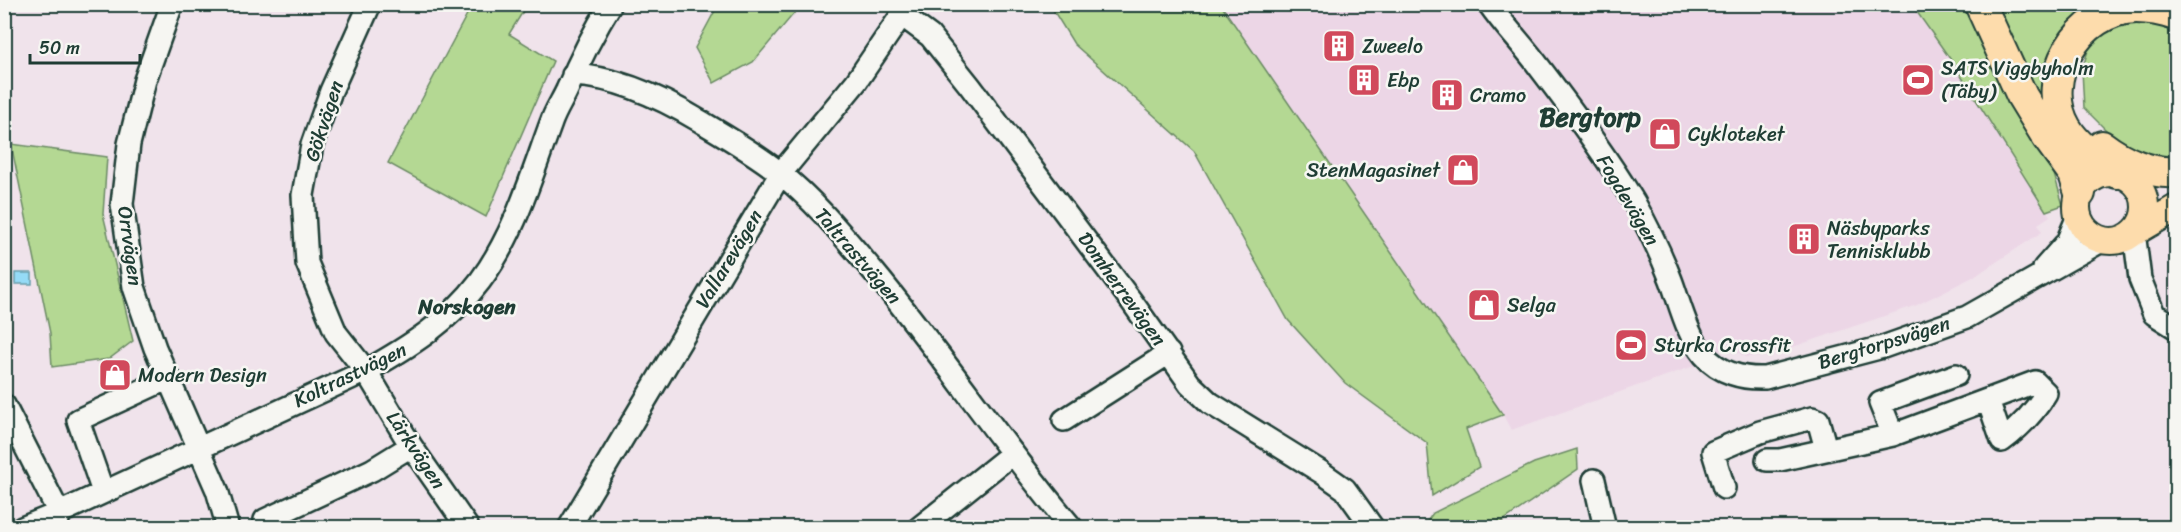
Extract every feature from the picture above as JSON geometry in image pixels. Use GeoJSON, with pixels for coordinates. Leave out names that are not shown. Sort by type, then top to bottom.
{"type":"FeatureCollection","features":[{"type":"Feature","properties":{"kind":"highway"},"geometry":{"type":"LineString","coordinates":[[1980,4],[2022,96],[2047,137],[2074,174],[2079,205]]}},
{"type":"Feature","properties":{"kind":"highway"},"geometry":{"type":"LineString","coordinates":[[2126,178],[2085,150],[2066,128],[2056,98],[2057,78],[2063,58],[2087,27],[2110,15],[2134,8],[2176,15]]}},
{"type":"Feature","properties":{"kind":"highway"},"geometry":{"type":"LineString","coordinates":[[2078,38],[2066,64],[2065,85],[2072,109],[2093,139],[2118,158],[2142,167],[2176,172]]}},
{"type":"Feature","properties":{"kind":"main road"},"geometry":{"type":"LineString","coordinates":[[2176,191],[2153,194],[2126,178],[2106,173],[2086,183],[2079,205],[2092,236],[2116,241],[2176,208]]}},
{"type":"Feature","properties":{"kind":"main road"},"geometry":{"type":"LineString","coordinates":[[2126,178],[2143,194],[2145,210],[2134,232]]}},
{"type":"Feature","properties":{"kind":"street","name":"Orrvägen"},"geometry":{"type":"LineString","coordinates":[[172,4],[142,90],[129,144],[122,204],[134,287],[155,348],[200,447],[227,527]]}},
{"type":"Feature","properties":{"kind":"street","name":"Gökvägen"},"geometry":{"type":"LineString","coordinates":[[366,370],[336,333],[307,263],[303,195],[312,145],[331,91],[370,4]]}},
{"type":"Feature","properties":{"kind":"street","name":"Koltrastvägen"},"geometry":{"type":"LineString","coordinates":[[22,528],[58,520],[103,492],[366,370],[413,345],[444,319],[480,280],[511,228],[525,198],[552,121],[588,42],[611,4]]}},
{"type":"Feature","properties":{"kind":"street","name":"Fogdevägen"},"geometry":{"type":"LineString","coordinates":[[1489,4],[1546,76],[1634,203],[1666,268],[1693,337],[1703,354],[1714,365],[1730,372]]}},
{"type":"Feature","properties":{"kind":"street","name":"Vallarevägen"},"geometry":{"type":"LineString","coordinates":[[569,528],[781,173],[856,82],[906,10]]}},
{"type":"Feature","properties":{"kind":"street","name":"Domherrevägen"},"geometry":{"type":"LineString","coordinates":[[906,10],[970,86],[1054,196],[1190,384],[1210,403],[1345,489],[1373,528]]}},
{"type":"Feature","properties":{"kind":"street","name":"Taltrastvägen"},"geometry":{"type":"LineString","coordinates":[[573,75],[601,78],[663,101],[723,135],[781,173],[821,212],[887,287],[1012,453],[1072,528]]}},
{"type":"Feature","properties":{"kind":"street","name":"Bergtorpsvägen"},"geometry":{"type":"LineString","coordinates":[[2031,281],[2067,242],[2079,205]]}},
{"type":"Feature","properties":{"kind":"street"},"geometry":{"type":"LineString","coordinates":[[2134,232],[2140,279],[2154,314],[2176,328]]}},
{"type":"Feature","properties":{"kind":"street","name":"Bergtorpsvägen"},"geometry":{"type":"LineString","coordinates":[[1730,372],[1748,379],[1765,378],[1883,347],[1967,317],[2103,240]]}},
{"type":"Feature","properties":{"kind":"street"},"geometry":{"type":"LineString","coordinates":[[1064,420],[1168,353]]}},
{"type":"Feature","properties":{"kind":"street","name":"Lärkvägen"},"geometry":{"type":"LineString","coordinates":[[366,370],[411,446],[468,528]]}},
{"type":"Feature","properties":{"kind":"street"},"geometry":{"type":"LineString","coordinates":[[1893,435],[1880,403],[1956,375]]}},
{"type":"Feature","properties":{"kind":"street"},"geometry":{"type":"LineString","coordinates":[[103,492],[78,420],[169,378]]}},
{"type":"Feature","properties":{"kind":"street"},"geometry":{"type":"LineString","coordinates":[[1767,460],[1780,460],[1893,435],[1988,400]]}},
{"type":"Feature","properties":{"kind":"street"},"geometry":{"type":"LineString","coordinates":[[4,405],[58,520]]}},
{"type":"Feature","properties":{"kind":"street"},"geometry":{"type":"LineString","coordinates":[[1724,488],[1713,452],[1760,432],[1812,418],[1818,420],[1826,449]]}},
{"type":"Feature","properties":{"kind":"street"},"geometry":{"type":"LineString","coordinates":[[265,520],[372,470],[411,446]]}},
{"type":"Feature","properties":{"kind":"street"},"geometry":{"type":"LineString","coordinates":[[919,528],[1012,453]]}},
{"type":"Feature","properties":{"kind":"street"},"geometry":{"type":"LineString","coordinates":[[1594,480],[1605,528]]}},
{"type":"Feature","properties":{"kind":"shaded area"},"geometry":{"type":"Polygon","coordinates":[[[1221,5],[1912,5],[1953,63],[2050,216],[2038,224],[2042,232],[1975,276],[1917,305],[1766,356],[1746,357],[1727,346],[1694,366],[1511,430],[1503,415],[1221,5]]]}},
{"type":"Feature","properties":{"kind":"green space"},"geometry":{"type":"Polygon","coordinates":[[[472,5],[527,5],[509,34],[553,61],[486,217],[388,163],[472,5]]]}},
{"type":"Feature","properties":{"kind":"green space"},"geometry":{"type":"Polygon","coordinates":[[[718,5],[801,5],[753,62],[714,83],[695,48],[718,5]]]}},
{"type":"Feature","properties":{"kind":"green space"},"geometry":{"type":"Polygon","coordinates":[[[1050,5],[1221,5],[1503,415],[1466,429],[1479,467],[1432,496],[1427,443],[1345,383],[1288,320],[1194,151],[1074,44],[1050,5]]]}},
{"type":"Feature","properties":{"kind":"green space"},"geometry":{"type":"Polygon","coordinates":[[[1912,5],[1963,5],[1976,23],[2013,105],[2054,174],[2063,205],[2046,211],[1953,63],[1912,5]]]}},
{"type":"Feature","properties":{"kind":"green space"},"geometry":{"type":"Polygon","coordinates":[[[1995,5],[2105,5],[2096,7],[2057,38],[2046,85],[2051,119],[2031,85],[1995,5]]]}},
{"type":"Feature","properties":{"kind":"green space"},"geometry":{"type":"Polygon","coordinates":[[[2131,18],[2176,28],[2176,158],[2141,155],[2114,138],[2084,108],[2082,70],[2090,44],[2109,27],[2131,18]]]}},
{"type":"Feature","properties":{"kind":"green space"},"geometry":{"type":"Polygon","coordinates":[[[11,144],[107,157],[103,214],[133,341],[109,359],[52,367],[50,333],[11,144]]]}},
{"type":"Feature","properties":{"kind":"green space"},"geometry":{"type":"Polygon","coordinates":[[[1577,449],[1578,469],[1494,527],[1423,527],[1433,513],[1534,463],[1577,449]]]}},
{"type":"Feature","properties":{"kind":"water"},"geometry":{"type":"Polygon","coordinates":[[[15,273],[32,273],[32,284],[15,284],[15,273]]]}},
{"type":"Feature","properties":{"kind":"place","name":"Zweelo"},"geometry":{"type":"Point","coordinates":[1339,46]}},
{"type":"Feature","properties":{"kind":"place","name":"Ebp"},"geometry":{"type":"Point","coordinates":[1364,80]}},
{"type":"Feature","properties":{"kind":"place","name":"SATS Viggbyholm (Täby)"},"geometry":{"type":"Point","coordinates":[1918,80]}},
{"type":"Feature","properties":{"kind":"place","name":"Cramo"},"geometry":{"type":"Point","coordinates":[1447,95]}},
{"type":"Feature","properties":{"kind":"place","name":"Cykloteket"},"geometry":{"type":"Point","coordinates":[1665,134]}},
{"type":"Feature","properties":{"kind":"place","name":"StenMagasinet"},"geometry":{"type":"Point","coordinates":[1463,170]}},
{"type":"Feature","properties":{"kind":"place","name":"Näsbyparks Tennisklubb"},"geometry":{"type":"Point","coordinates":[1804,239]}},
{"type":"Feature","properties":{"kind":"place","name":"Selga"},"geometry":{"type":"Point","coordinates":[1484,305]}},
{"type":"Feature","properties":{"kind":"place","name":"Styrka Crossfit"},"geometry":{"type":"Point","coordinates":[1631,345]}},
{"type":"Feature","properties":{"kind":"place","name":"Modern Design"},"geometry":{"type":"Point","coordinates":[115,375]}},
{"type":"Feature","properties":{"kind":"district","name":"Bergtorp"},"geometry":{"type":"Point","coordinates":[1590,117]}},
{"type":"Feature","properties":{"kind":"district","name":"Norskogen"},"geometry":{"type":"Point","coordinates":[467,307]}}]}
